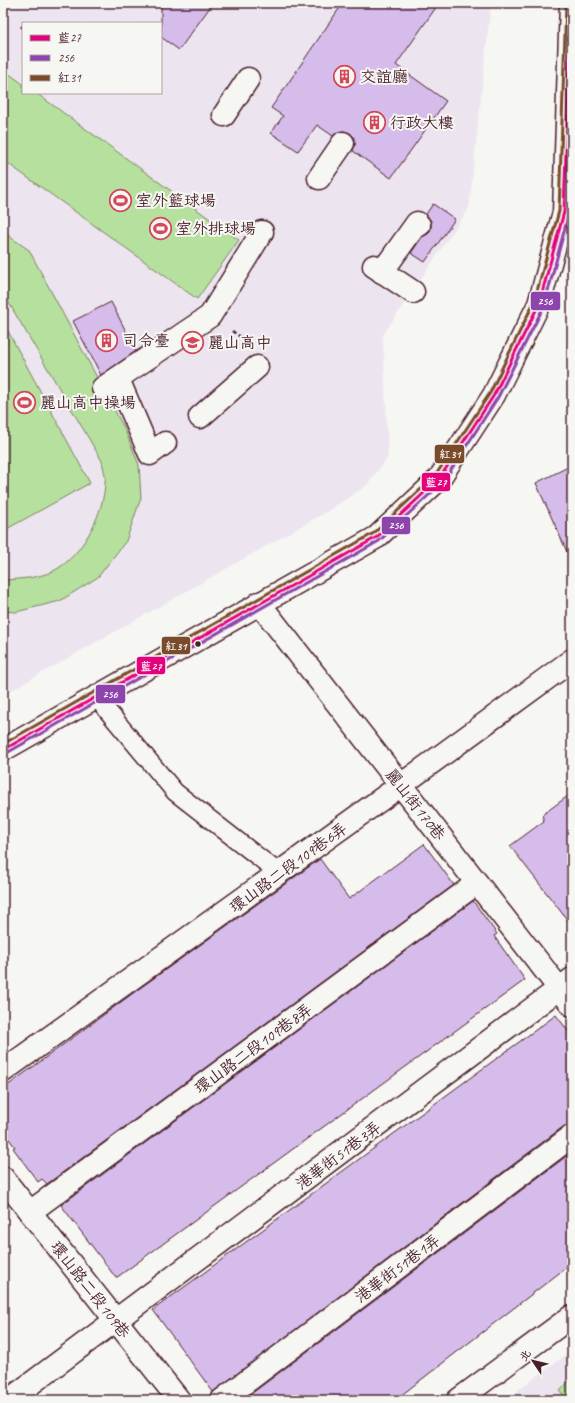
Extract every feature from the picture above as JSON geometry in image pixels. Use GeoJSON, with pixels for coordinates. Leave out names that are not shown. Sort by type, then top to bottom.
{"type":"FeatureCollection","features":[{"type":"Feature","properties":{"kind":"street"},"geometry":{"type":"LineString","coordinates":[[3,750],[377,537],[439,479],[494,394],[539,304],[570,216],[571,3]]}},
{"type":"Feature","properties":{"kind":"street"},"geometry":{"type":"LineString","coordinates":[[224,114],[248,79]]}},
{"type":"Feature","properties":{"kind":"street"},"geometry":{"type":"LineString","coordinates":[[319,178],[343,143]]}},
{"type":"Feature","properties":{"kind":"street"},"geometry":{"type":"LineString","coordinates":[[413,292],[378,269],[417,223],[419,225]]}},
{"type":"Feature","properties":{"kind":"street"},"geometry":{"type":"LineString","coordinates":[[165,443],[150,454],[110,383],[210,316],[262,232]]}},
{"type":"Feature","properties":{"kind":"street"},"geometry":{"type":"LineString","coordinates":[[200,417],[257,367]]}},
{"type":"Feature","properties":{"kind":"street","name":"麗山街170巷"},"geometry":{"type":"LineString","coordinates":[[259,603],[477,883],[568,991]]}},
{"type":"Feature","properties":{"kind":"street","name":"環山路二段109巷6弄"},"geometry":{"type":"LineString","coordinates":[[3,1071],[401,785],[572,660]]}},
{"type":"Feature","properties":{"kind":"street","name":"環山路二段109巷8弄"},"geometry":{"type":"LineString","coordinates":[[30,1212],[477,883]]}},
{"type":"Feature","properties":{"kind":"street","name":"港華街51巷3弄"},"geometry":{"type":"LineString","coordinates":[[9,1400],[568,991]]}},
{"type":"Feature","properties":{"kind":"street","name":"港華街51巷1弄"},"geometry":{"type":"LineString","coordinates":[[222,1400],[572,1136]]}},
{"type":"Feature","properties":{"kind":"street","name":"環山路二段109巷"},"geometry":{"type":"LineString","coordinates":[[3,1178],[179,1400]]}},
{"type":"Feature","properties":{"kind":"street"},"geometry":{"type":"LineString","coordinates":[[458,1400],[572,1316]]}},
{"type":"Feature","properties":{"kind":"lane"},"geometry":{"type":"LineString","coordinates":[[96,697],[175,792],[279,873]]}},
{"type":"Feature","properties":{"kind":"shaded area","name":"麗山高中"},"geometry":{"type":"Polygon","coordinates":[[[3,3],[491,3],[469,208],[383,335],[388,457],[366,486],[328,511],[3,695],[3,3]]]}},
{"type":"Feature","properties":{"kind":"shaded area"},"geometry":{"type":"Polygon","coordinates":[[[572,1350],[572,1400],[505,1400],[572,1350]]]}},
{"type":"Feature","properties":{"kind":"green space","name":"室外籃球場"},"geometry":{"type":"Polygon","coordinates":[[[4,70],[22,83],[22,94],[37,94],[239,240],[197,299],[3,160],[4,70]]]}},
{"type":"Feature","properties":{"kind":"green space"},"geometry":{"type":"Polygon","coordinates":[[[3,232],[29,250],[125,430],[139,465],[141,498],[126,541],[98,577],[60,601],[16,612],[3,611],[3,580],[47,574],[54,571],[69,560],[85,541],[97,518],[104,494],[105,474],[102,461],[3,293],[3,232]]]}},
{"type":"Feature","properties":{"kind":"green space","name":"麗山高中操場"},"geometry":{"type":"Polygon","coordinates":[[[3,322],[90,483],[3,531],[3,322]]]}},
{"type":"Feature","properties":{"kind":"green space"},"geometry":{"type":"Polygon","coordinates":[[[572,1378],[572,1400],[567,1400],[560,1391],[572,1378]]]}},
{"type":"Feature","properties":{"kind":"building"},"geometry":{"type":"Polygon","coordinates":[[[161,3],[213,3],[179,50],[162,38],[161,3]]]}},
{"type":"Feature","properties":{"kind":"building","name":"交誼廳"},"geometry":{"type":"Polygon","coordinates":[[[343,3],[439,3],[396,65],[446,101],[391,178],[353,151],[355,144],[354,137],[350,133],[344,131],[338,132],[333,136],[317,125],[298,151],[271,133],[283,116],[271,108],[343,3]]]}},
{"type":"Feature","properties":{"kind":"building"},"geometry":{"type":"Polygon","coordinates":[[[433,204],[455,219],[425,262],[411,253],[422,237],[428,234],[431,229],[431,221],[426,214],[433,204]]]}},
{"type":"Feature","properties":{"kind":"building","name":"司令臺"},"geometry":{"type":"Polygon","coordinates":[[[111,302],[136,351],[101,375],[73,321],[111,302]]]}},
{"type":"Feature","properties":{"kind":"building"},"geometry":{"type":"Polygon","coordinates":[[[572,465],[572,563],[536,483],[572,465]]]}},
{"type":"Feature","properties":{"kind":"building"},"geometry":{"type":"Polygon","coordinates":[[[572,793],[572,926],[510,846],[544,821],[542,815],[572,793]]]}},
{"type":"Feature","properties":{"kind":"building"},"geometry":{"type":"Polygon","coordinates":[[[424,844],[454,885],[47,1184],[42,1179],[38,1182],[13,1148],[15,1147],[3,1131],[3,1089],[140,988],[320,859],[349,899],[424,844]]]}},
{"type":"Feature","properties":{"kind":"building"},"geometry":{"type":"Polygon","coordinates":[[[473,901],[497,934],[494,936],[525,980],[116,1278],[61,1205],[473,901]]]}},
{"type":"Feature","properties":{"kind":"building"},"geometry":{"type":"Polygon","coordinates":[[[556,1015],[572,1036],[572,1124],[564,1126],[213,1392],[153,1310],[556,1015]]]}},
{"type":"Feature","properties":{"kind":"building"},"geometry":{"type":"Polygon","coordinates":[[[572,1152],[572,1263],[395,1400],[243,1400],[572,1152]]]}},
{"type":"Feature","properties":{"kind":"transit line","name":"紅31"},"geometry":{"type":"LineString","coordinates":[[3,744],[374,533],[435,476],[490,393],[534,302],[559,211],[566,3]]}},
{"type":"Feature","properties":{"kind":"transit line","name":"藍27"},"geometry":{"type":"LineString","coordinates":[[3,750],[377,537],[439,479],[494,395],[539,304],[564,212],[571,3]]}},
{"type":"Feature","properties":{"kind":"transit line","name":"256"},"geometry":{"type":"LineString","coordinates":[[5,754],[379,541],[443,482],[498,397],[544,306],[569,213],[572,123]]}},
{"type":"Feature","properties":{"kind":"place","name":"交誼廳"},"geometry":{"type":"Point","coordinates":[345,76]}},
{"type":"Feature","properties":{"kind":"place","name":"行政大樓"},"geometry":{"type":"Point","coordinates":[375,122]}},
{"type":"Feature","properties":{"kind":"place","name":"室外籃球場"},"geometry":{"type":"Point","coordinates":[121,200]}},
{"type":"Feature","properties":{"kind":"place","name":"室外排球場"},"geometry":{"type":"Point","coordinates":[160,228]}},
{"type":"Feature","properties":{"kind":"place","name":"司令臺"},"geometry":{"type":"Point","coordinates":[107,340]}},
{"type":"Feature","properties":{"kind":"place","name":"麗山高中"},"geometry":{"type":"Point","coordinates":[193,342]}},
{"type":"Feature","properties":{"kind":"place","name":"麗山高中操場"},"geometry":{"type":"Point","coordinates":[25,402]}}]}
